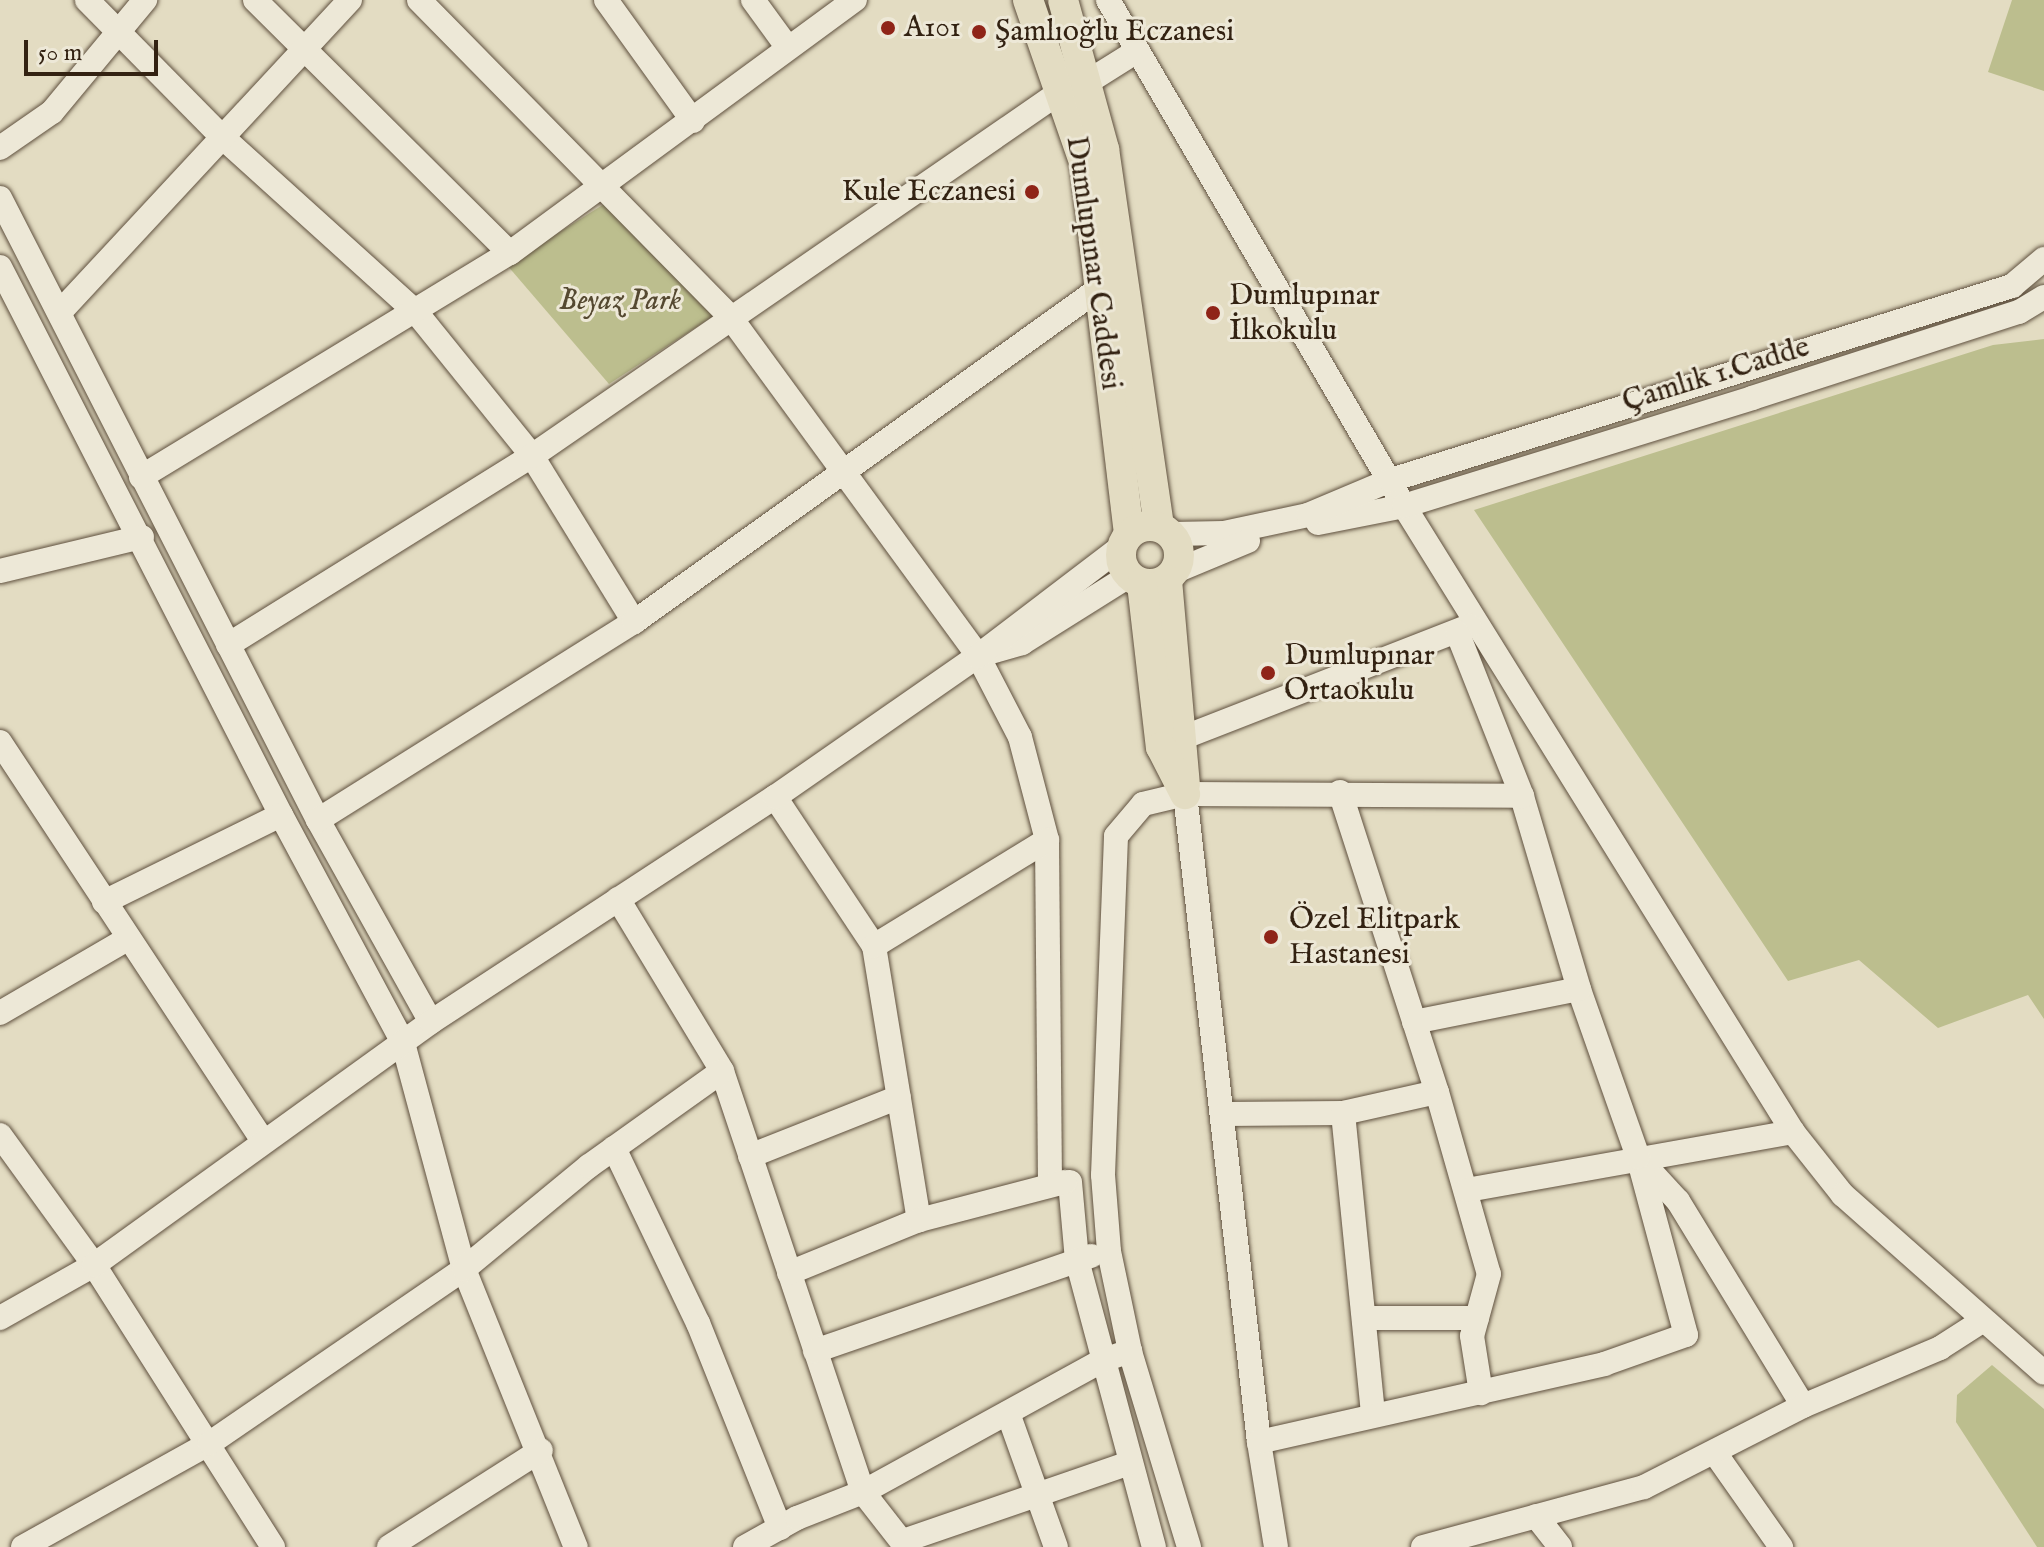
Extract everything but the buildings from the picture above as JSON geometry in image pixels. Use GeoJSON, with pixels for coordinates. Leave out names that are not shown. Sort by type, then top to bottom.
{"type":"FeatureCollection","features":[{"type":"Feature","properties":{"kind":"main road","name":"Dumlupınar Caddesi"},"geometry":{"type":"LineString","coordinates":[[1028,0],[1104,149],[1165,530]]}},
{"type":"Feature","properties":{"kind":"main road","name":"Dumlupınar Caddesi"},"geometry":{"type":"LineString","coordinates":[[1063,0],[1100,288],[1125,540]]}},
{"type":"Feature","properties":{"kind":"main road"},"geometry":{"type":"LineString","coordinates":[[1143,526],[1165,530],[1180,559],[1153,578],[1121,562],[1125,540],[1143,526]]}},
{"type":"Feature","properties":{"kind":"main road"},"geometry":{"type":"LineString","coordinates":[[1153,578],[1182,738],[1185,794]]}},
{"type":"Feature","properties":{"kind":"main road"},"geometry":{"type":"LineString","coordinates":[[1153,578],[1161,747],[1185,794]]}},
{"type":"Feature","properties":{"kind":"street"},"geometry":{"type":"LineString","coordinates":[[87,0],[220,135],[416,312],[532,456],[634,622]]}},
{"type":"Feature","properties":{"kind":"street"},"geometry":{"type":"LineString","coordinates":[[0,148],[52,112],[145,0]]}},
{"type":"Feature","properties":{"kind":"street"},"geometry":{"type":"LineString","coordinates":[[255,0],[510,253]]}},
{"type":"Feature","properties":{"kind":"street"},"geometry":{"type":"LineString","coordinates":[[60,312],[220,135],[350,0]]}},
{"type":"Feature","properties":{"kind":"street"},"geometry":{"type":"LineString","coordinates":[[419,0],[604,185],[731,318],[978,656],[1020,737],[1047,840],[1060,1183],[1101,1361],[1154,1547]]}},
{"type":"Feature","properties":{"kind":"street"},"geometry":{"type":"LineString","coordinates":[[606,0],[693,121]]}},
{"type":"Feature","properties":{"kind":"street"},"geometry":{"type":"LineString","coordinates":[[753,0],[788,48]]}},
{"type":"Feature","properties":{"kind":"street"},"geometry":{"type":"LineString","coordinates":[[141,477],[510,253],[855,0]]}},
{"type":"Feature","properties":{"kind":"street"},"geometry":{"type":"LineString","coordinates":[[1108,0],[1404,506],[1479,621],[1793,1132],[1843,1195],[2044,1373]]}},
{"type":"Feature","properties":{"kind":"street"},"geometry":{"type":"LineString","coordinates":[[228,645],[532,456],[1074,87],[1137,51]]}},
{"type":"Feature","properties":{"kind":"street"},"geometry":{"type":"LineString","coordinates":[[0,198],[318,820],[431,1022]]}},
{"type":"Feature","properties":{"kind":"street"},"geometry":{"type":"LineString","coordinates":[[1165,530],[1224,533],[1308,515],[1391,480],[2012,286],[2044,259]]}},
{"type":"Feature","properties":{"kind":"street"},"geometry":{"type":"LineString","coordinates":[[0,267],[142,537],[281,815],[403,1043],[464,1269],[541,1450],[576,1547]]}},
{"type":"Feature","properties":{"kind":"street"},"geometry":{"type":"LineString","coordinates":[[318,820],[634,622],[1100,288]]}},
{"type":"Feature","properties":{"kind":"street","name":"Çamlık 1.Cadde"},"geometry":{"type":"LineString","coordinates":[[978,656],[1022,643],[1221,548],[1404,506],[1991,321],[2044,297]]}},
{"type":"Feature","properties":{"kind":"street"},"geometry":{"type":"LineString","coordinates":[[0,571],[142,537]]}},
{"type":"Feature","properties":{"kind":"street"},"geometry":{"type":"LineString","coordinates":[[0,1318],[94,1265],[431,1022],[775,797],[978,656],[1125,540]]}},
{"type":"Feature","properties":{"kind":"street"},"geometry":{"type":"LineString","coordinates":[[1182,738],[1479,621]]}},
{"type":"Feature","properties":{"kind":"street"},"geometry":{"type":"LineString","coordinates":[[1259,1442],[1604,1364],[1686,1335],[1638,1157],[1579,989],[1522,796],[1457,632]]}},
{"type":"Feature","properties":{"kind":"street"},"geometry":{"type":"LineString","coordinates":[[0,742],[6,767],[104,902],[263,1141]]}},
{"type":"Feature","properties":{"kind":"street"},"geometry":{"type":"LineString","coordinates":[[1340,792],[1437,1092],[1489,1274],[1472,1336],[1481,1393]]}},
{"type":"Feature","properties":{"kind":"street"},"geometry":{"type":"LineString","coordinates":[[1189,1547],[1130,1351],[1109,1251],[1103,1175],[1116,836],[1143,804],[1185,794],[1340,792],[1522,796]]}},
{"type":"Feature","properties":{"kind":"street"},"geometry":{"type":"LineString","coordinates":[[1185,794],[1225,1114],[1259,1442],[1276,1547]]}},
{"type":"Feature","properties":{"kind":"street"},"geometry":{"type":"LineString","coordinates":[[775,797],[874,946],[919,1220]]}},
{"type":"Feature","properties":{"kind":"street"},"geometry":{"type":"LineString","coordinates":[[104,902],[281,815]]}},
{"type":"Feature","properties":{"kind":"street"},"geometry":{"type":"LineString","coordinates":[[874,946],[1047,840]]}},
{"type":"Feature","properties":{"kind":"street"},"geometry":{"type":"LineString","coordinates":[[618,899],[722,1071],[863,1492],[905,1544],[1130,1463]]}},
{"type":"Feature","properties":{"kind":"street"},"geometry":{"type":"LineString","coordinates":[[0,1013],[127,939]]}},
{"type":"Feature","properties":{"kind":"street"},"geometry":{"type":"LineString","coordinates":[[1414,1022],[1579,989]]}},
{"type":"Feature","properties":{"kind":"street"},"geometry":{"type":"LineString","coordinates":[[23,1547],[210,1443],[464,1269],[614,1148],[722,1071]]}},
{"type":"Feature","properties":{"kind":"street"},"geometry":{"type":"LineString","coordinates":[[1225,1114],[1343,1113],[1437,1092]]}},
{"type":"Feature","properties":{"kind":"street"},"geometry":{"type":"LineString","coordinates":[[750,1156],[899,1097]]}},
{"type":"Feature","properties":{"kind":"street"},"geometry":{"type":"LineString","coordinates":[[1343,1113],[1373,1415]]}},
{"type":"Feature","properties":{"kind":"street"},"geometry":{"type":"LineString","coordinates":[[1467,1190],[1638,1157],[1793,1132]]}},
{"type":"Feature","properties":{"kind":"street"},"geometry":{"type":"LineString","coordinates":[[0,1135],[94,1265],[210,1443],[262,1543]]}},
{"type":"Feature","properties":{"kind":"street"},"geometry":{"type":"LineString","coordinates":[[614,1148],[698,1323],[780,1528]]}},
{"type":"Feature","properties":{"kind":"street"},"geometry":{"type":"LineString","coordinates":[[1638,1157],[1678,1201],[1803,1406]]}},
{"type":"Feature","properties":{"kind":"street"},"geometry":{"type":"LineString","coordinates":[[789,1273],[919,1220],[1060,1183],[1103,1175]]}},
{"type":"Feature","properties":{"kind":"street"},"geometry":{"type":"LineString","coordinates":[[815,1351],[1109,1251]]}},
{"type":"Feature","properties":{"kind":"street"},"geometry":{"type":"LineString","coordinates":[[1364,1318],[1477,1318]]}},
{"type":"Feature","properties":{"kind":"street"},"geometry":{"type":"LineString","coordinates":[[1423,1547],[1644,1487],[1803,1406],[1940,1348],[1982,1321]]}},
{"type":"Feature","properties":{"kind":"street"},"geometry":{"type":"LineString","coordinates":[[745,1547],[780,1528],[863,1492],[1101,1361],[1130,1351]]}},
{"type":"Feature","properties":{"kind":"street"},"geometry":{"type":"LineString","coordinates":[[1008,1413],[1056,1547]]}},
{"type":"Feature","properties":{"kind":"street"},"geometry":{"type":"LineString","coordinates":[[389,1547],[541,1450]]}},
{"type":"Feature","properties":{"kind":"street"},"geometry":{"type":"LineString","coordinates":[[1715,1453],[1781,1547]]}},
{"type":"Feature","properties":{"kind":"street"},"geometry":{"type":"LineString","coordinates":[[1536,1516],[1560,1547]]}},
{"type":"Feature","properties":{"kind":"green space"},"geometry":{"type":"Polygon","coordinates":[[[2012,0],[2044,0],[2044,91],[1988,72],[2012,0]]]}},
{"type":"Feature","properties":{"kind":"green space","name":"Beyaz Park"},"geometry":{"type":"Polygon","coordinates":[[[609,201],[718,313],[609,384],[507,265],[609,201]]]}},
{"type":"Feature","properties":{"kind":"green space"},"geometry":{"type":"Polygon","coordinates":[[[2044,339],[2044,1019],[2028,995],[1938,1028],[1859,960],[1788,981],[1474,510],[1993,345],[2044,339]]]}},
{"type":"Feature","properties":{"kind":"green space"},"geometry":{"type":"Polygon","coordinates":[[[1992,1365],[2044,1409],[2044,1547],[2037,1547],[1956,1422],[1957,1395],[1992,1365]]]}},
{"type":"Feature","properties":{"kind":"place","name":"A101"},"geometry":{"type":"Point","coordinates":[888,28]}},
{"type":"Feature","properties":{"kind":"place","name":"Şamlıoğlu Eczanesi"},"geometry":{"type":"Point","coordinates":[979,32]}},
{"type":"Feature","properties":{"kind":"place","name":"Kule Eczanesi"},"geometry":{"type":"Point","coordinates":[1032,192]}},
{"type":"Feature","properties":{"kind":"place","name":"Dumlupınar İlkokulu"},"geometry":{"type":"Point","coordinates":[1213,313]}},
{"type":"Feature","properties":{"kind":"place","name":"Dumlupınar Ortaokulu"},"geometry":{"type":"Point","coordinates":[1268,673]}},
{"type":"Feature","properties":{"kind":"place","name":"Özel Elitpark Hastanesi"},"geometry":{"type":"Point","coordinates":[1271,937]}}]}
